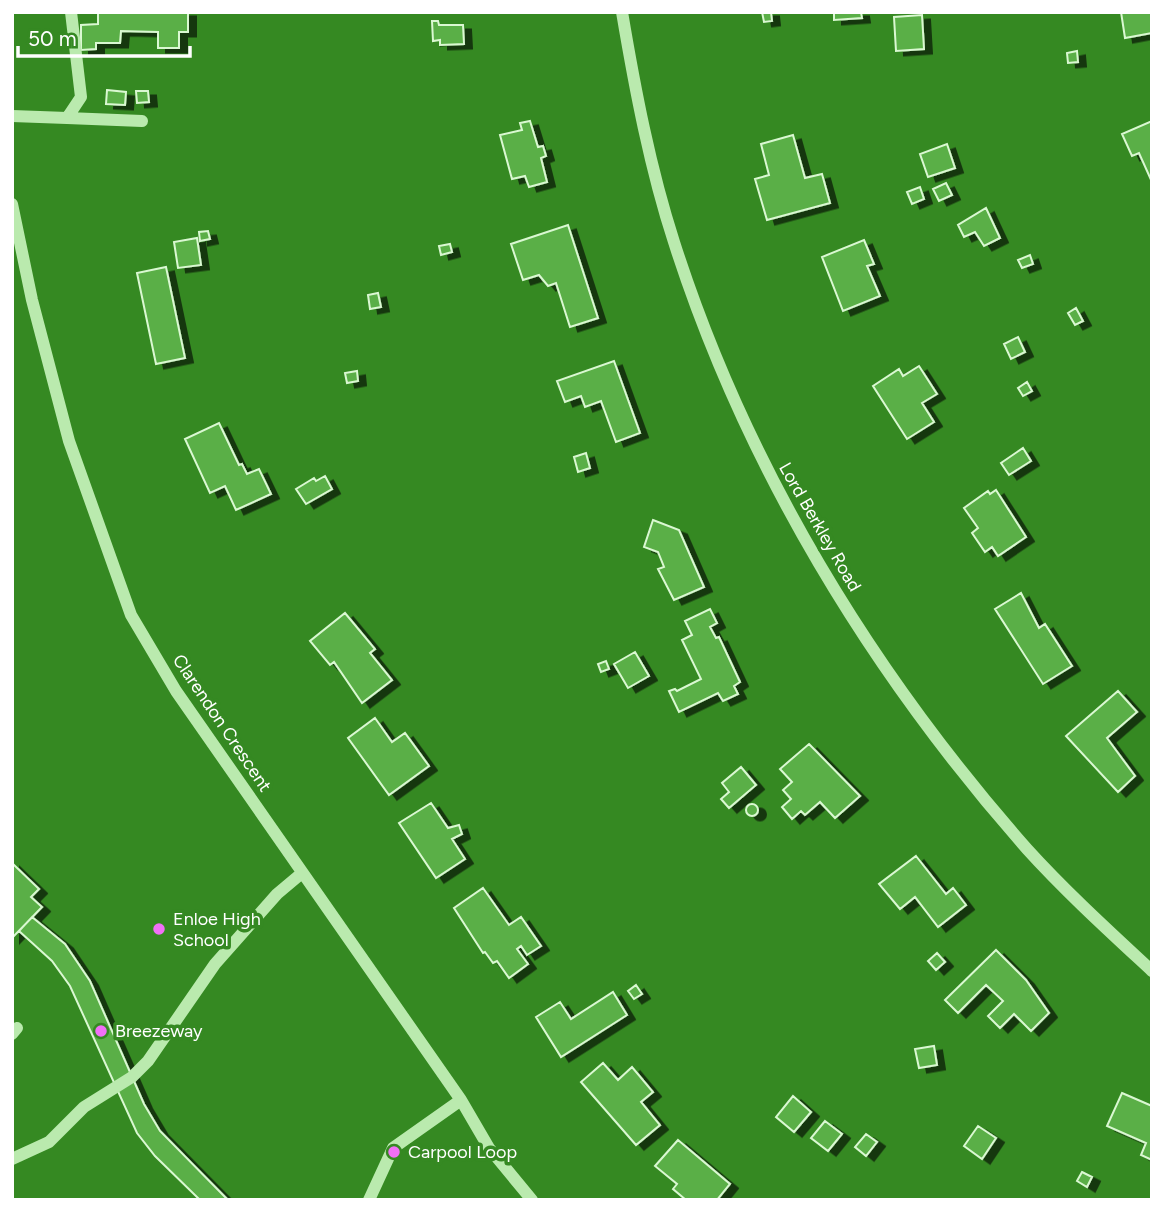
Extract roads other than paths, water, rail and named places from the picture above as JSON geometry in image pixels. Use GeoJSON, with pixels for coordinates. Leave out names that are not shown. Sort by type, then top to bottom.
{"type":"FeatureCollection","features":[{"type":"Feature","properties":{"kind":"street"},"geometry":{"type":"LineString","coordinates":[[67,118],[80,97],[71,12]]}},
{"type":"Feature","properties":{"kind":"street","name":"Lord Berkley Road"},"geometry":{"type":"LineString","coordinates":[[622,12],[633,79],[673,240],[706,332],[759,456],[817,562],[883,664],[1019,839],[1152,971]]}},
{"type":"Feature","properties":{"kind":"street"},"geometry":{"type":"LineString","coordinates":[[12,116],[142,121]]}},
{"type":"Feature","properties":{"kind":"street","name":"Clarendon Crescent"},"geometry":{"type":"LineString","coordinates":[[12,204],[54,387],[99,530],[131,615],[176,691],[461,1100],[489,1148],[533,1200]]}},
{"type":"Feature","properties":{"kind":"street"},"geometry":{"type":"LineString","coordinates":[[12,1159],[49,1142],[84,1107],[132,1077],[148,1061],[215,964],[277,894],[302,873]]}},
{"type":"Feature","properties":{"kind":"street"},"geometry":{"type":"LineString","coordinates":[[369,1200],[393,1148],[461,1100]]}},
{"type":"Feature","properties":{"kind":"place","name":"Enloe High School"},"geometry":{"type":"Point","coordinates":[159,929]}},
{"type":"Feature","properties":{"kind":"place","name":"Breezeway"},"geometry":{"type":"Point","coordinates":[101,1031]}},
{"type":"Feature","properties":{"kind":"place","name":"Carpool Loop"},"geometry":{"type":"Point","coordinates":[394,1152]}}]}
